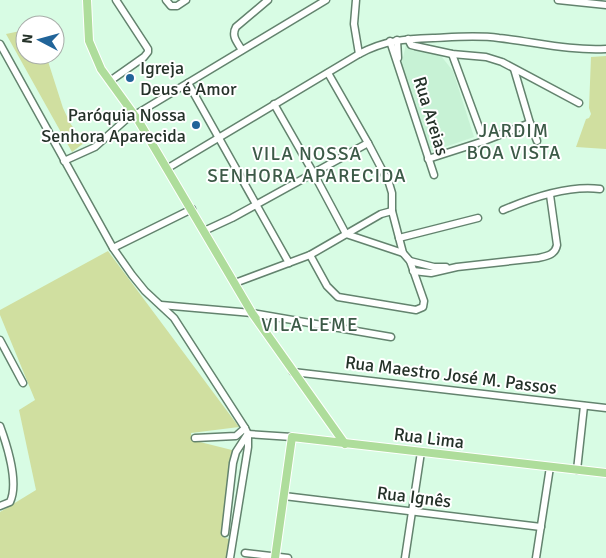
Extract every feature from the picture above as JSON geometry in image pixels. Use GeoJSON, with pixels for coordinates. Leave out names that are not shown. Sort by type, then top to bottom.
{"type":"FeatureCollection","features":[{"type":"Feature","properties":{"kind":"main road"},"geometry":{"type":"LineString","coordinates":[[88,0],[89,41],[94,54],[168,168],[252,313],[345,444]]}},
{"type":"Feature","properties":{"kind":"main road"},"geometry":{"type":"LineString","coordinates":[[275,557],[292,437]]}},
{"type":"Feature","properties":{"kind":"main road","name":"Rua Lima"},"geometry":{"type":"LineString","coordinates":[[292,437],[606,472]]}},
{"type":"Feature","properties":{"kind":"street"},"geometry":{"type":"LineString","coordinates":[[110,81],[144,58],[148,52],[148,49],[116,0]]}},
{"type":"Feature","properties":{"kind":"street"},"geometry":{"type":"LineString","coordinates":[[166,0],[171,6],[177,6],[186,0]]}},
{"type":"Feature","properties":{"kind":"street"},"geometry":{"type":"LineString","coordinates":[[242,50],[234,37],[236,27],[268,0]]}},
{"type":"Feature","properties":{"kind":"street"},"geometry":{"type":"LineString","coordinates":[[64,161],[95,147],[131,114],[138,113],[326,0]]}},
{"type":"Feature","properties":{"kind":"street"},"geometry":{"type":"LineString","coordinates":[[356,0],[354,24],[359,54]]}},
{"type":"Feature","properties":{"kind":"street"},"geometry":{"type":"LineString","coordinates":[[558,0],[606,5]]}},
{"type":"Feature","properties":{"kind":"street"},"geometry":{"type":"LineString","coordinates":[[168,168],[359,54],[374,46],[393,40],[482,36],[581,49],[606,48]]}},
{"type":"Feature","properties":{"kind":"street"},"geometry":{"type":"LineString","coordinates":[[408,39],[411,45],[415,46],[452,54],[486,57],[502,62],[579,103]]}},
{"type":"Feature","properties":{"kind":"street","name":"Rua Areias"},"geometry":{"type":"LineString","coordinates":[[393,40],[399,66],[434,175]]}},
{"type":"Feature","properties":{"kind":"street"},"geometry":{"type":"LineString","coordinates":[[0,44],[113,248],[145,291],[174,318],[247,431],[245,470],[230,558]]}},
{"type":"Feature","properties":{"kind":"street"},"geometry":{"type":"LineString","coordinates":[[452,54],[484,141]]}},
{"type":"Feature","properties":{"kind":"street"},"geometry":{"type":"LineString","coordinates":[[514,69],[537,141]]}},
{"type":"Feature","properties":{"kind":"street"},"geometry":{"type":"LineString","coordinates":[[328,72],[389,183],[392,193],[392,211],[403,254]]}},
{"type":"Feature","properties":{"kind":"street"},"geometry":{"type":"LineString","coordinates":[[188,83],[289,263]]}},
{"type":"Feature","properties":{"kind":"street"},"geometry":{"type":"LineString","coordinates":[[274,104],[346,234],[403,254],[410,261],[424,304],[420,310],[416,310],[338,297],[327,286],[310,255]]}},
{"type":"Feature","properties":{"kind":"street"},"geometry":{"type":"LineString","coordinates":[[428,159],[484,141],[530,123]]}},
{"type":"Feature","properties":{"kind":"street"},"geometry":{"type":"LineString","coordinates":[[204,230],[232,218],[368,143]]}},
{"type":"Feature","properties":{"kind":"street"},"geometry":{"type":"LineString","coordinates":[[503,210],[535,198],[586,187],[600,189]]}},
{"type":"Feature","properties":{"kind":"street"},"geometry":{"type":"LineString","coordinates":[[410,261],[434,267],[457,267],[550,255],[556,250],[556,245],[550,195]]}},
{"type":"Feature","properties":{"kind":"street"},"geometry":{"type":"LineString","coordinates":[[113,248],[192,209]]}},
{"type":"Feature","properties":{"kind":"street"},"geometry":{"type":"LineString","coordinates":[[235,283],[310,255],[381,214],[392,211]]}},
{"type":"Feature","properties":{"kind":"street"},"geometry":{"type":"LineString","coordinates":[[399,238],[478,218]]}},
{"type":"Feature","properties":{"kind":"street"},"geometry":{"type":"LineString","coordinates":[[413,271],[431,273],[457,267]]}},
{"type":"Feature","properties":{"kind":"street"},"geometry":{"type":"LineString","coordinates":[[161,305],[252,313],[392,337]]}},
{"type":"Feature","properties":{"kind":"street"},"geometry":{"type":"LineString","coordinates":[[0,340],[23,383]]}},
{"type":"Feature","properties":{"kind":"street","name":"Rua Maestro José M. Passos"},"geometry":{"type":"LineString","coordinates":[[293,372],[606,408]]}},
{"type":"Feature","properties":{"kind":"street"},"geometry":{"type":"LineString","coordinates":[[577,470],[584,406]]}},
{"type":"Feature","properties":{"kind":"street"},"geometry":{"type":"LineString","coordinates":[[0,426],[14,484],[13,496],[10,502],[0,506]]}},
{"type":"Feature","properties":{"kind":"street"},"geometry":{"type":"LineString","coordinates":[[195,438],[236,436],[247,431]]}},
{"type":"Feature","properties":{"kind":"street"},"geometry":{"type":"LineString","coordinates":[[225,533],[236,452],[247,431]]}},
{"type":"Feature","properties":{"kind":"street","name":"Rua Lima"},"geometry":{"type":"LineString","coordinates":[[247,431],[292,437]]}},
{"type":"Feature","properties":{"kind":"street"},"geometry":{"type":"LineString","coordinates":[[405,558],[421,452]]}},
{"type":"Feature","properties":{"kind":"street"},"geometry":{"type":"LineString","coordinates":[[536,558],[550,467]]}},
{"type":"Feature","properties":{"kind":"street","name":"Rua Ignês"},"geometry":{"type":"LineString","coordinates":[[284,496],[541,527]]}},
{"type":"Feature","properties":{"kind":"street"},"geometry":{"type":"LineString","coordinates":[[245,553],[288,558]]}},
{"type":"Feature","properties":{"kind":"shaded area"},"geometry":{"type":"Polygon","coordinates":[[[15,32],[15,50],[6,34],[15,32]]]}},
{"type":"Feature","properties":{"kind":"shaded area"},"geometry":{"type":"Polygon","coordinates":[[[406,44],[441,56],[453,71],[474,137],[430,152],[401,67],[406,44]]]}},
{"type":"Feature","properties":{"kind":"shaded area"},"geometry":{"type":"Polygon","coordinates":[[[606,56],[606,149],[576,147],[586,119],[591,114],[589,108],[591,57],[606,56]]]}},
{"type":"Feature","properties":{"kind":"shaded area"},"geometry":{"type":"Polygon","coordinates":[[[23,65],[49,65],[63,108],[70,123],[84,143],[72,152],[23,65]]]}},
{"type":"Feature","properties":{"kind":"shaded area"},"geometry":{"type":"Polygon","coordinates":[[[108,251],[239,427],[191,433],[192,440],[232,450],[222,536],[230,540],[228,558],[0,558],[0,512],[36,490],[19,410],[35,400],[0,315],[0,310],[108,251]]]}},
{"type":"Feature","properties":{"kind":"place","name":"Igreja Deus é Amor"},"geometry":{"type":"Point","coordinates":[130,78]}},
{"type":"Feature","properties":{"kind":"place","name":"Paróquia Nossa Senhora Aparecida"},"geometry":{"type":"Point","coordinates":[196,125]}},
{"type":"Feature","properties":{"kind":"district","name":"JARDIM BOA VISTA"},"geometry":{"type":"Point","coordinates":[514,142]}},
{"type":"Feature","properties":{"kind":"district","name":"VILA NOSSA SENHORA APARECIDA"},"geometry":{"type":"Point","coordinates":[307,165]}},
{"type":"Feature","properties":{"kind":"district","name":"VILA LEME"},"geometry":{"type":"Point","coordinates":[310,325]}}]}
